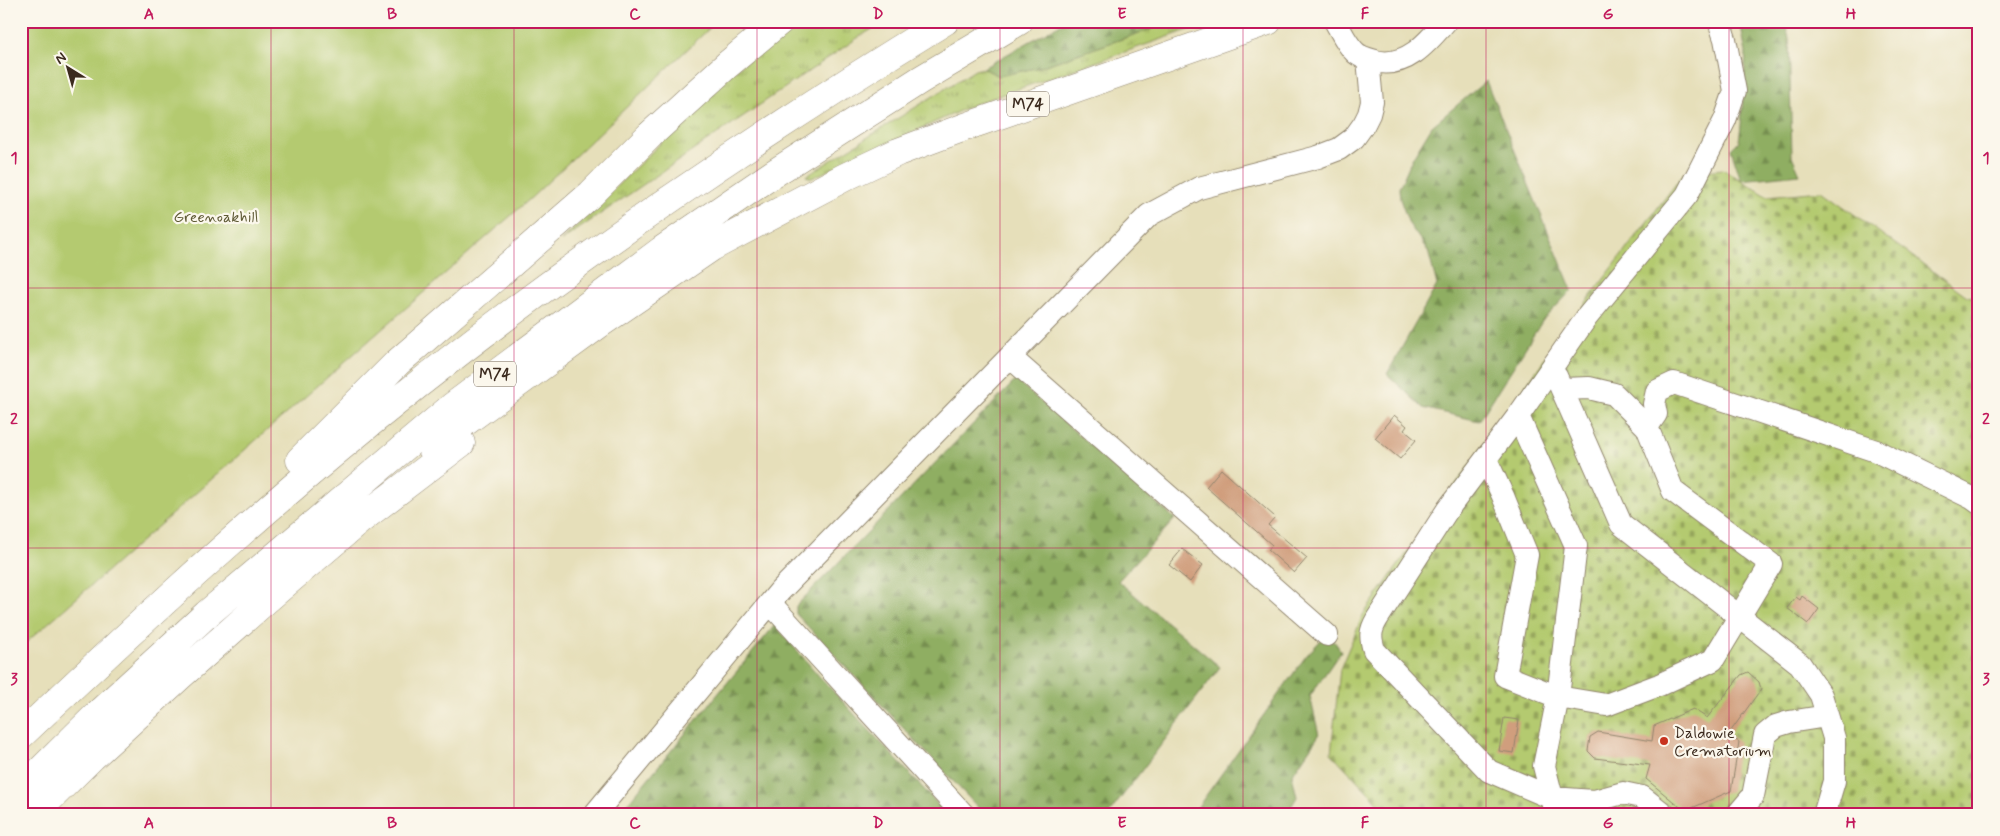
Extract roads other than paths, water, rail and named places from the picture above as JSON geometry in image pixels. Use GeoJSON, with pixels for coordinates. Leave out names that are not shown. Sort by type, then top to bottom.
{"type":"FeatureCollection","features":[{"type":"Feature","properties":{"kind":"highway","name":"M74"},"geometry":{"type":"LineString","coordinates":[[21,735],[155,599],[277,483],[397,363],[591,194],[650,135],[727,65],[780,21]]}},
{"type":"Feature","properties":{"kind":"highway","name":"M74"},"geometry":{"type":"LineString","coordinates":[[21,735],[242,532],[337,450],[456,356],[659,206],[751,143],[945,21]]}},
{"type":"Feature","properties":{"kind":"highway","name":"M74"},"geometry":{"type":"LineString","coordinates":[[21,790],[100,713],[207,614],[453,406],[662,250],[773,174],[920,80],[1018,21]]}},
{"type":"Feature","properties":{"kind":"highway","name":"M74"},"geometry":{"type":"LineString","coordinates":[[33,815],[92,757],[180,676],[360,520],[603,335],[795,203],[871,165],[931,140],[1268,21]]}},
{"type":"Feature","properties":{"kind":"highway"},"geometry":{"type":"LineString","coordinates":[[207,614],[598,325],[712,247],[795,203]]}},
{"type":"Feature","properties":{"kind":"street"},"geometry":{"type":"LineString","coordinates":[[1335,21],[1354,51],[1380,63],[1396,62],[1409,58],[1446,21]]}},
{"type":"Feature","properties":{"kind":"street"},"geometry":{"type":"LineString","coordinates":[[1665,815],[1642,797],[1623,793],[1594,801],[1555,806],[1489,771],[1374,650],[1370,639],[1371,629],[1448,509],[1518,416],[1587,317],[1687,195],[1725,120],[1735,91],[1725,39],[1719,21]]}},
{"type":"Feature","properties":{"kind":"street"},"geometry":{"type":"LineString","coordinates":[[594,815],[770,603],[1149,215],[1199,188],[1318,157],[1339,149],[1354,138],[1364,124],[1372,102],[1368,59]]}},
{"type":"Feature","properties":{"kind":"street"},"geometry":{"type":"LineString","coordinates":[[1010,357],[1328,635]]}},
{"type":"Feature","properties":{"kind":"street"},"geometry":{"type":"LineString","coordinates":[[1552,366],[1621,524],[1738,618],[1800,664],[1821,695],[1834,738],[1834,781],[1824,815]]}},
{"type":"Feature","properties":{"kind":"street"},"geometry":{"type":"LineString","coordinates":[[1647,427],[1656,414],[1654,404],[1656,391],[1674,383],[1876,451],[1979,503]]}},
{"type":"Feature","properties":{"kind":"street"},"geometry":{"type":"LineString","coordinates":[[1486,459],[1527,555],[1505,676],[1558,697],[1606,705],[1659,685],[1712,660],[1770,564],[1673,491],[1647,427],[1614,394],[1589,388],[1562,389]]}},
{"type":"Feature","properties":{"kind":"street"},"geometry":{"type":"LineString","coordinates":[[1518,416],[1576,546],[1558,697],[1544,766],[1555,806]]}},
{"type":"Feature","properties":{"kind":"street"},"geometry":{"type":"LineString","coordinates":[[770,603],[964,815]]}},
{"type":"Feature","properties":{"kind":"street"},"geometry":{"type":"LineString","coordinates":[[1737,815],[1753,796],[1765,735],[1776,726],[1789,722],[1827,716]]}},
{"type":"Feature","properties":{"kind":"place","name":"Daldowie Crematorium"},"geometry":{"type":"Point","coordinates":[1664,741]}},
{"type":"Feature","properties":{"kind":"park label","name":"Greenoakhill"},"geometry":{"type":"Point","coordinates":[216,216]}}]}
